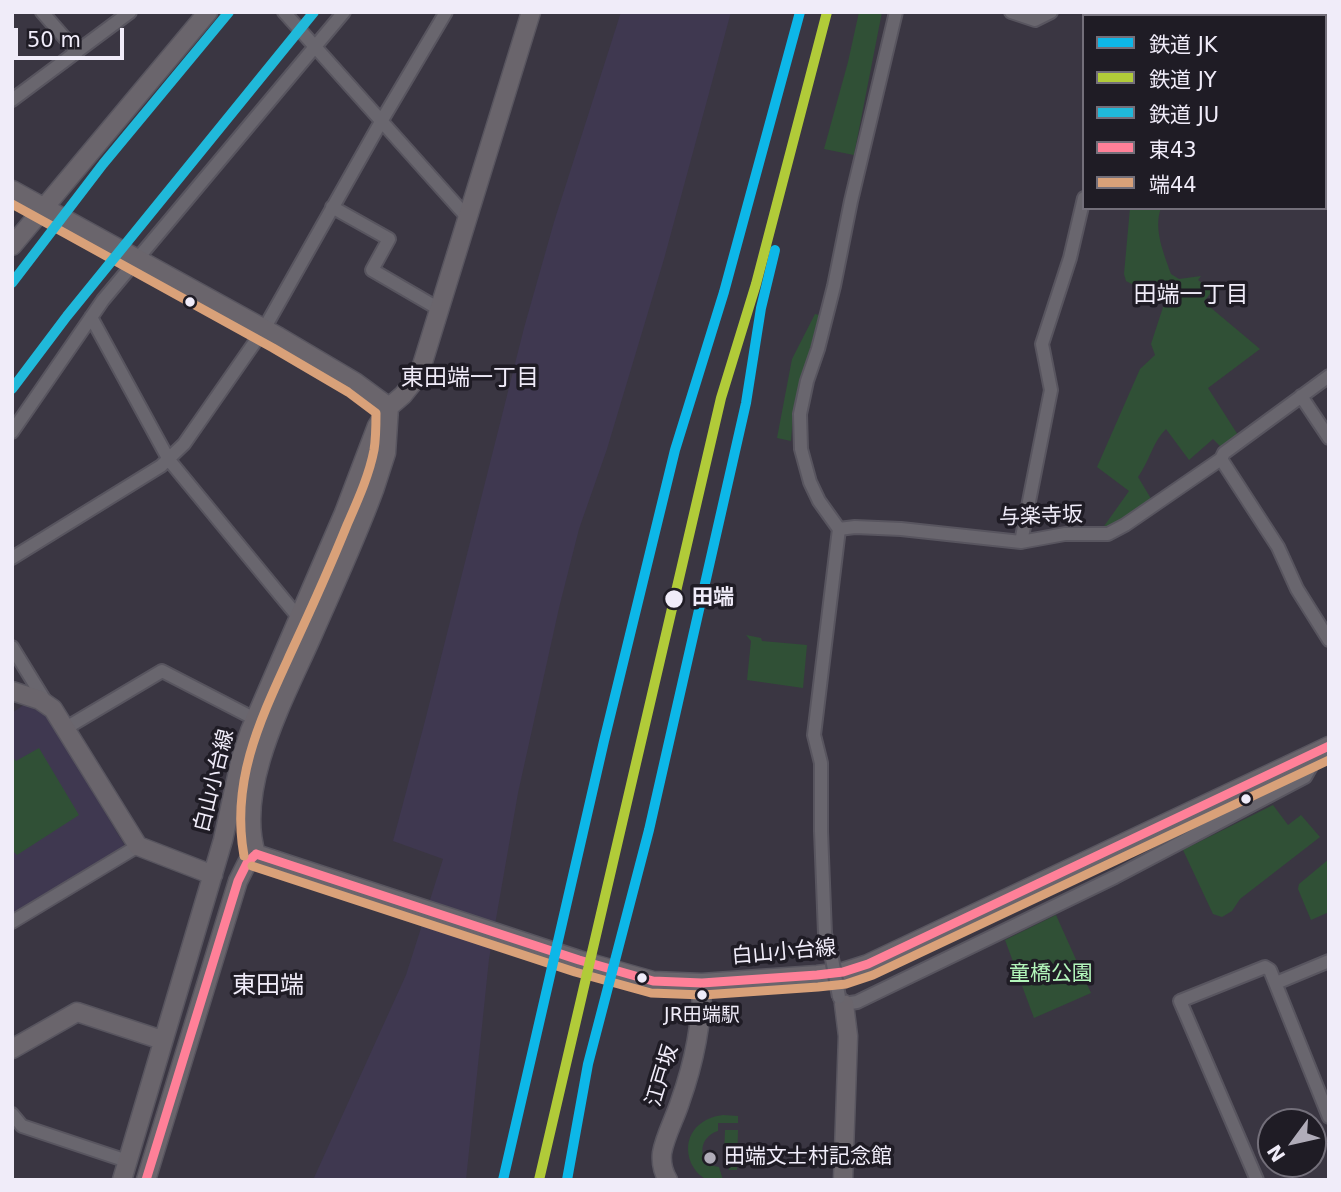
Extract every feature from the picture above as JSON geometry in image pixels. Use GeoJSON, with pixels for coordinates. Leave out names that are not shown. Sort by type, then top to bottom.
{"type":"FeatureCollection","features":[{"type":"Feature","properties":{"kind":"main road"},"geometry":{"type":"LineString","coordinates":[[12,190],[264,329],[355,382],[389,407],[403,395],[419,374],[531,12]]}},
{"type":"Feature","properties":{"kind":"main road"},"geometry":{"type":"LineString","coordinates":[[12,246],[200,14]]}},
{"type":"Feature","properties":{"kind":"main road","name":"白山小台線"},"geometry":{"type":"LineString","coordinates":[[389,407],[386,453],[361,524],[263,753],[251,812],[250,828],[256,854],[653,981],[702,983],[817,975],[843,972],[869,964],[1322,749]]}},
{"type":"Feature","properties":{"kind":"main road","name":"白山小台線"},"geometry":{"type":"LineString","coordinates":[[122,1180],[213,875],[241,758],[255,719],[344,513],[367,447],[389,407]]}},
{"type":"Feature","properties":{"kind":"main road"},"geometry":{"type":"LineString","coordinates":[[12,691],[47,704],[66,728],[138,846],[213,875]]}},
{"type":"Feature","properties":{"kind":"main road"},"geometry":{"type":"LineString","coordinates":[[146,1180],[238,881],[247,863],[256,854]]}},
{"type":"Feature","properties":{"kind":"main road","name":"江戸坂"},"geometry":{"type":"LineString","coordinates":[[668,1180],[662,1163],[662,1152],[696,1045],[702,983]]}},
{"type":"Feature","properties":{"kind":"main road"},"geometry":{"type":"LineString","coordinates":[[842,1001],[848,1036],[843,1180]]}},
{"type":"Feature","properties":{"kind":"main road"},"geometry":{"type":"LineString","coordinates":[[12,1049],[77,1012],[162,1040]]}},
{"type":"Feature","properties":{"kind":"street"},"geometry":{"type":"LineString","coordinates":[[42,12],[77,52]]}},
{"type":"Feature","properties":{"kind":"street"},"geometry":{"type":"LineString","coordinates":[[12,100],[130,12]]}},
{"type":"Feature","properties":{"kind":"street"},"geometry":{"type":"LineString","coordinates":[[284,12],[467,217]]}},
{"type":"Feature","properties":{"kind":"street"},"geometry":{"type":"LineString","coordinates":[[12,432],[91,317],[136,258],[344,12]]}},
{"type":"Feature","properties":{"kind":"street"},"geometry":{"type":"LineString","coordinates":[[12,558],[162,466],[184,444],[264,329],[446,12]]}},
{"type":"Feature","properties":{"kind":"street"},"geometry":{"type":"LineString","coordinates":[[896,12],[850,201],[834,286],[800,414],[801,449],[810,482],[819,501],[839,529],[814,734],[821,764],[825,934],[842,1001],[857,1002],[1072,898],[1291,786],[1308,773],[1322,749]]}},
{"type":"Feature","properties":{"kind":"street"},"geometry":{"type":"LineString","coordinates":[[1011,12],[1035,20],[1052,12]]}},
{"type":"Feature","properties":{"kind":"street"},"geometry":{"type":"LineString","coordinates":[[332,207],[389,239],[372,270],[439,309]]}},
{"type":"Feature","properties":{"kind":"street"},"geometry":{"type":"LineString","coordinates":[[1021,542],[1051,390],[1042,344],[1070,258],[1082,207]]}},
{"type":"Feature","properties":{"kind":"street"},"geometry":{"type":"LineString","coordinates":[[91,317],[169,460],[299,618]]}},
{"type":"Feature","properties":{"kind":"street","name":"与楽寺坂"},"geometry":{"type":"LineString","coordinates":[[839,529],[901,529],[1021,542],[1065,534],[1100,535],[1116,531],[1221,459],[1224,453],[1329,376]]}},
{"type":"Feature","properties":{"kind":"street"},"geometry":{"type":"LineString","coordinates":[[1300,396],[1329,438]]}},
{"type":"Feature","properties":{"kind":"street"},"geometry":{"type":"LineString","coordinates":[[1221,459],[1278,547],[1300,595],[1329,640]]}},
{"type":"Feature","properties":{"kind":"street"},"geometry":{"type":"LineString","coordinates":[[12,647],[47,704]]}},
{"type":"Feature","properties":{"kind":"street"},"geometry":{"type":"LineString","coordinates":[[66,728],[162,671],[255,719]]}},
{"type":"Feature","properties":{"kind":"street"},"geometry":{"type":"LineString","coordinates":[[12,922],[138,846]]}},
{"type":"Feature","properties":{"kind":"street"},"geometry":{"type":"LineString","coordinates":[[1276,983],[1329,961]]}},
{"type":"Feature","properties":{"kind":"street"},"geometry":{"type":"LineString","coordinates":[[1257,1180],[1180,1001],[1265,967],[1270,970],[1329,1117]]}},
{"type":"Feature","properties":{"kind":"street"},"geometry":{"type":"LineString","coordinates":[[15,1121],[22,1126],[127,1161]]}},
{"type":"Feature","properties":{"kind":"shaded area"},"geometry":{"type":"Polygon","coordinates":[[[621,12],[731,12],[664,259],[607,449],[579,529],[559,608],[518,793],[489,959],[466,1180],[313,1180],[406,975],[443,859],[393,841],[524,328],[554,222],[621,12]]]}},
{"type":"Feature","properties":{"kind":"shaded area"},"geometry":{"type":"Polygon","coordinates":[[[25,704],[47,716],[124,844],[123,848],[12,914],[12,713],[25,704]]]}},
{"type":"Feature","properties":{"kind":"green space"},"geometry":{"type":"Polygon","coordinates":[[[859,12],[882,12],[854,155],[824,149],[859,12]]]}},
{"type":"Feature","properties":{"kind":"green space"},"geometry":{"type":"Polygon","coordinates":[[[1130,210],[1160,210],[1159,233],[1171,274],[1179,279],[1201,276],[1198,280],[1212,291],[1204,302],[1260,349],[1208,388],[1238,435],[1221,447],[1213,439],[1189,460],[1166,429],[1138,477],[1153,502],[1114,527],[1102,529],[1129,491],[1097,467],[1140,369],[1155,355],[1151,344],[1165,301],[1126,281],[1124,274],[1130,210]]]}},
{"type":"Feature","properties":{"kind":"green space"},"geometry":{"type":"Polygon","coordinates":[[[815,314],[819,315],[793,414],[791,441],[777,438],[792,359],[815,314]]]}},
{"type":"Feature","properties":{"kind":"green space"},"geometry":{"type":"Polygon","coordinates":[[[746,635],[761,638],[762,641],[807,645],[803,688],[747,680],[751,641],[746,635]]]}},
{"type":"Feature","properties":{"kind":"green space"},"geometry":{"type":"Polygon","coordinates":[[[39,748],[79,815],[17,855],[12,850],[12,756],[16,761],[39,748]]]}},
{"type":"Feature","properties":{"kind":"green space"},"geometry":{"type":"Polygon","coordinates":[[[1273,805],[1288,825],[1301,815],[1320,837],[1240,899],[1232,911],[1222,917],[1213,914],[1183,850],[1273,805]]]}},
{"type":"Feature","properties":{"kind":"green space"},"geometry":{"type":"Polygon","coordinates":[[[1329,859],[1329,912],[1311,920],[1298,889],[1299,884],[1329,859]]]}},
{"type":"Feature","properties":{"kind":"green space","name":"童橋公園"},"geometry":{"type":"Polygon","coordinates":[[[1056,915],[1091,993],[1034,1018],[1005,940],[1056,915]]]}},
{"type":"Feature","properties":{"kind":"green space"},"geometry":{"type":"Polygon","coordinates":[[[723,1115],[738,1116],[738,1123],[718,1123],[718,1131],[711,1134],[703,1144],[703,1156],[712,1165],[719,1167],[723,1180],[708,1180],[692,1165],[688,1145],[690,1137],[699,1125],[723,1115]]]}},
{"type":"Feature","properties":{"kind":"green space"},"geometry":{"type":"Polygon","coordinates":[[[725,1130],[738,1130],[737,1170],[729,1170],[724,1156],[725,1130]]]}},
{"type":"Feature","properties":{"kind":"rail line","name":"JU"},"geometry":{"type":"LineString","coordinates":[[12,283],[103,164],[229,12]]}},
{"type":"Feature","properties":{"kind":"rail line","name":"JU"},"geometry":{"type":"LineString","coordinates":[[12,389],[67,316],[314,12]]}},
{"type":"Feature","properties":{"kind":"rail line","name":"JK"},"geometry":{"type":"LineString","coordinates":[[503,1180],[604,741],[675,450],[724,292],[800,12]]}},
{"type":"Feature","properties":{"kind":"rail line","name":"JY"},"geometry":{"type":"LineString","coordinates":[[539,1180],[721,398],[756,284],[827,12]]}},
{"type":"Feature","properties":{"kind":"rail line","name":"JK"},"geometry":{"type":"LineString","coordinates":[[567,1180],[588,1064],[649,830],[746,403],[761,308],[775,250]]}},
{"type":"Feature","properties":{"kind":"transit line","name":"端44"},"geometry":{"type":"LineString","coordinates":[[12,204],[273,348],[348,392],[376,413],[374,450],[362,489],[270,698],[252,749],[241,801],[244,856]]}},
{"type":"Feature","properties":{"kind":"transit line","name":"東43"},"geometry":{"type":"LineString","coordinates":[[256,854],[579,960],[653,981],[702,983],[817,975],[843,972],[868,964],[1329,746]]}},
{"type":"Feature","properties":{"kind":"transit line","name":"端44"},"geometry":{"type":"LineString","coordinates":[[252,866],[575,972],[651,993],[703,995],[818,987],[846,984],[873,975],[1329,760]]}},
{"type":"Feature","properties":{"kind":"transit line","name":"東43"},"geometry":{"type":"LineString","coordinates":[[146,1180],[238,881],[247,863],[256,854]]}},
{"type":"Feature","properties":{"kind":"place","name":"田端"},"geometry":{"type":"Point","coordinates":[674,599]}},
{"type":"Feature","properties":{"kind":"place","name":"JR田端駅"},"geometry":{"type":"Point","coordinates":[702,995]}},
{"type":"Feature","properties":{"kind":"place","name":"田端文士村記念館"},"geometry":{"type":"Point","coordinates":[710,1158]}},
{"type":"Feature","properties":{"kind":"district","name":"田端一丁目"},"geometry":{"type":"Point","coordinates":[1191,296]}},
{"type":"Feature","properties":{"kind":"district","name":"東田端一丁目"},"geometry":{"type":"Point","coordinates":[470,379]}},
{"type":"Feature","properties":{"kind":"district","name":"東田端"},"geometry":{"type":"Point","coordinates":[268,987]}}]}
